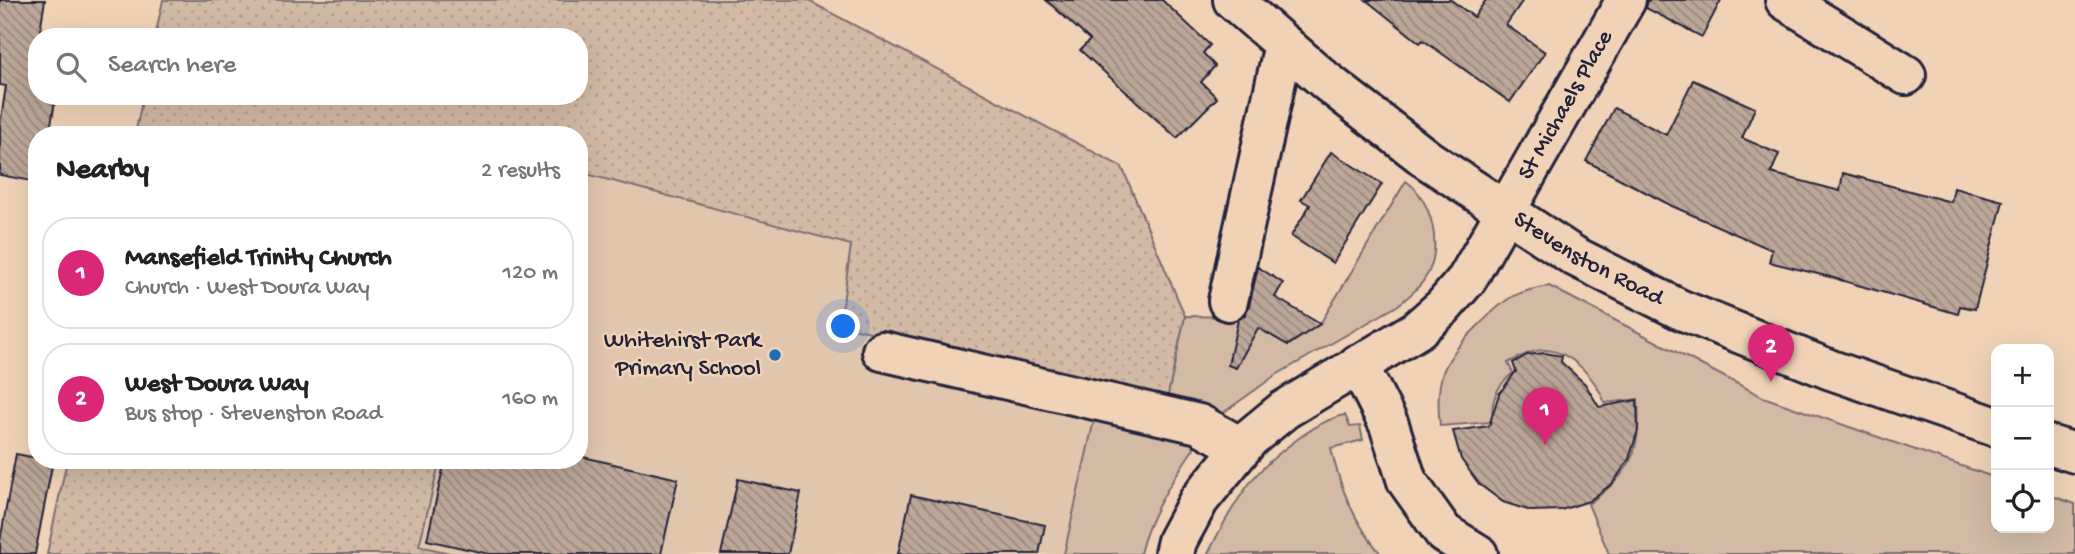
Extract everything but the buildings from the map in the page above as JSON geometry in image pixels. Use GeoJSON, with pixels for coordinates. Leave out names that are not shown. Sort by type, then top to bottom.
{"type":"FeatureCollection","features":[{"type":"Feature","properties":{"kind":"main road","name":"Stevenston Road"},"geometry":{"type":"LineString","coordinates":[[1233,0],[1326,81],[1428,159],[1574,256],[1679,310],[1831,370],[1991,425]]}},
{"type":"Feature","properties":{"kind":"main road","name":"St Michaels Place"},"geometry":{"type":"LineString","coordinates":[[1174,554],[1177,541],[1199,500],[1241,447],[1284,410],[1417,330],[1443,307],[1467,279],[1626,0]]}},
{"type":"Feature","properties":{"kind":"main road"},"geometry":{"type":"LineString","coordinates":[[1785,0],[1906,75]]}},
{"type":"Feature","properties":{"kind":"main road"},"geometry":{"type":"LineString","coordinates":[[1228,301],[1284,44]]}},
{"type":"Feature","properties":{"kind":"main road"},"geometry":{"type":"LineString","coordinates":[[882,351],[1199,424],[1241,447]]}},
{"type":"Feature","properties":{"kind":"main road"},"geometry":{"type":"LineString","coordinates":[[1358,364],[1390,425],[1407,481],[1444,533],[1478,554]]}},
{"type":"Feature","properties":{"kind":"main road"},"geometry":{"type":"LineString","coordinates":[[2054,447],[2075,453]]}},
{"type":"Feature","properties":{"kind":"shaded area"},"geometry":{"type":"Polygon","coordinates":[[[163,0],[807,0],[1122,167],[1185,316],[1167,399],[840,325],[851,245],[588,174],[588,126],[137,126],[141,105],[588,105],[588,28],[157,28],[163,0]]]}},
{"type":"Feature","properties":{"kind":"shaded area","name":"Whitehirst Park Primary School"},"geometry":{"type":"Polygon","coordinates":[[[588,174],[852,245],[841,325],[1102,386],[1064,554],[454,554],[418,546],[438,469],[588,469],[588,174]]]}},
{"type":"Feature","properties":{"kind":"shaded area"},"geometry":{"type":"Polygon","coordinates":[[[1406,181],[1422,199],[1434,238],[1432,264],[1414,292],[1397,306],[1276,375],[1223,413],[1210,413],[1167,399],[1185,316],[1239,317],[1289,345],[1320,324],[1406,181]]]}},
{"type":"Feature","properties":{"kind":"shaded area"},"geometry":{"type":"Polygon","coordinates":[[[1549,286],[1763,397],[1991,476],[1991,533],[2054,533],[2054,497],[2075,504],[2075,554],[1609,554],[1588,504],[1615,482],[1631,460],[1638,434],[1638,399],[1605,403],[1596,385],[1582,368],[1564,355],[1540,350],[1508,363],[1513,373],[1502,383],[1496,394],[1492,407],[1492,422],[1440,426],[1440,381],[1457,348],[1503,303],[1526,291],[1549,286]]]}},
{"type":"Feature","properties":{"kind":"shaded area"},"geometry":{"type":"Polygon","coordinates":[[[1096,411],[1193,440],[1194,448],[1155,512],[1140,554],[1064,554],[1096,411]]]}},
{"type":"Feature","properties":{"kind":"shaded area"},"geometry":{"type":"Polygon","coordinates":[[[1345,415],[1350,427],[1360,426],[1363,440],[1331,448],[1344,491],[1356,517],[1381,554],[1208,554],[1235,504],[1264,467],[1291,444],[1320,425],[1345,415]]]}},
{"type":"Feature","properties":{"kind":"shaded area"},"geometry":{"type":"Polygon","coordinates":[[[65,469],[438,469],[419,546],[454,554],[47,554],[65,469]]]}},
{"type":"Feature","properties":{"kind":"place","name":"Whitehirst Park Primary School"},"geometry":{"type":"Point","coordinates":[775,355]}},
{"type":"Feature","properties":{"kind":"place","name":"West Doura Way"},"geometry":{"type":"Point","coordinates":[1771,382]}},
{"type":"Feature","properties":{"kind":"place","name":"Mansefield Trinity Church"},"geometry":{"type":"Point","coordinates":[1545,445]}}]}
